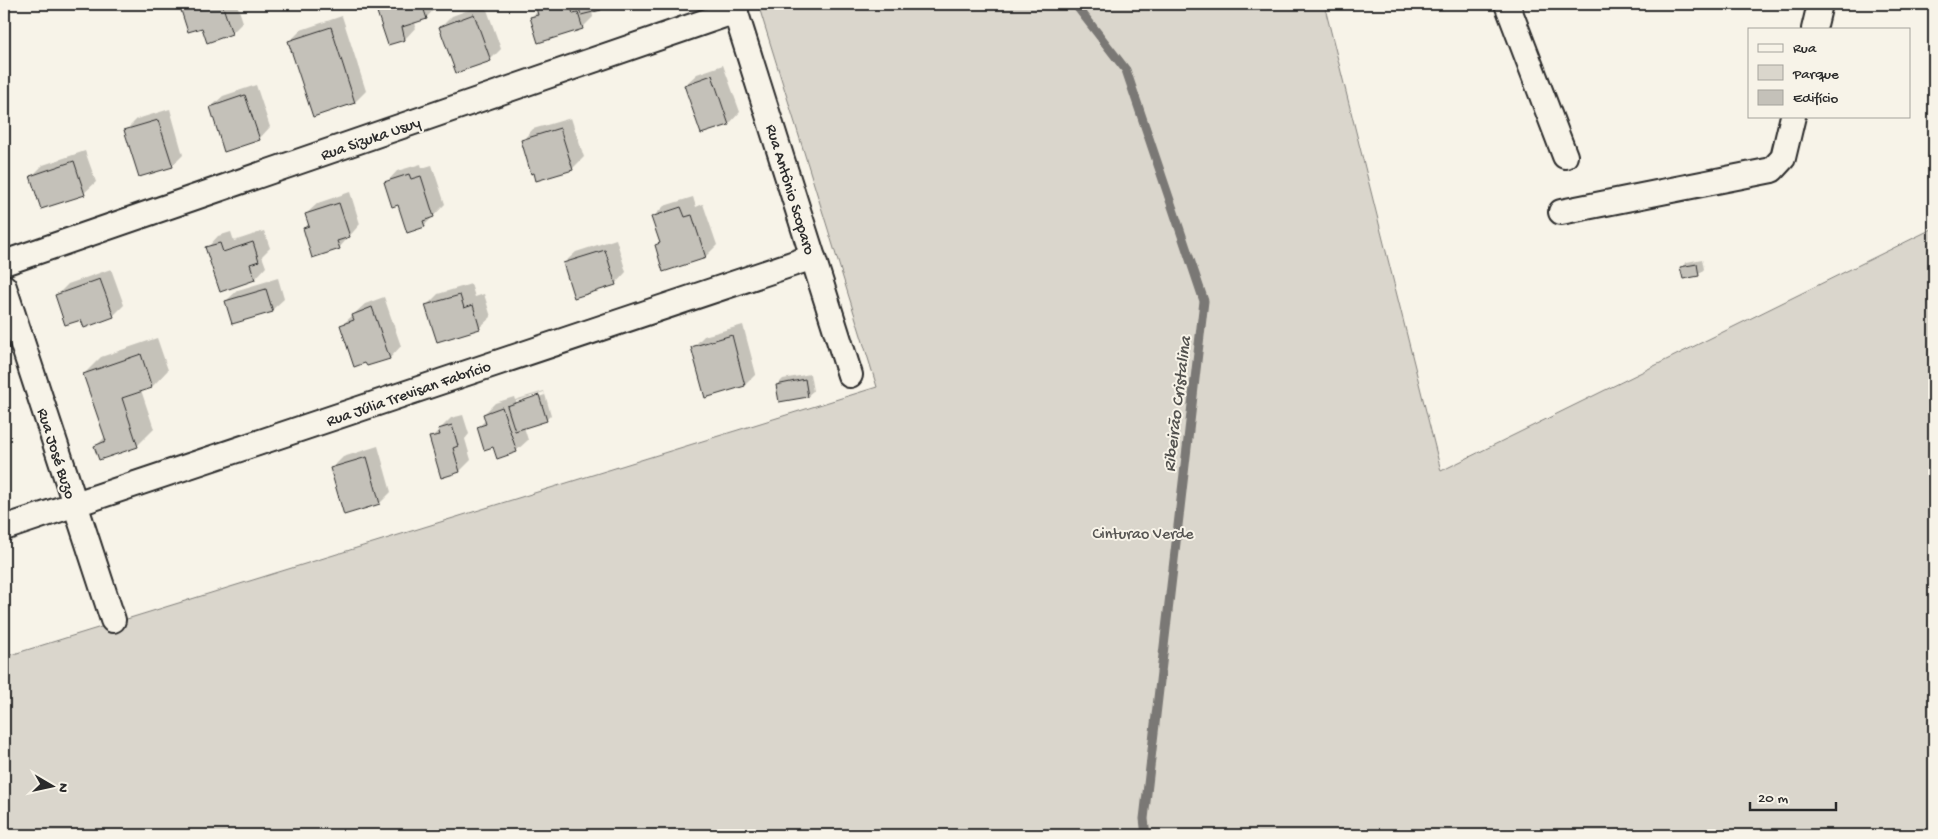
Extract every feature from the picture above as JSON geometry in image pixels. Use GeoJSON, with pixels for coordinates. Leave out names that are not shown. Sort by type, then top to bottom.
{"type":"FeatureCollection","features":[{"type":"Feature","properties":{"kind":"street"},"geometry":{"type":"LineString","coordinates":[[1507,4],[1565,156]]}},
{"type":"Feature","properties":{"kind":"street"},"geometry":{"type":"LineString","coordinates":[[1814,28],[1820,4]]}},
{"type":"Feature","properties":{"kind":"street","name":"Rua Antônio Scoparo"},"geometry":{"type":"LineString","coordinates":[[735,7],[850,375]]}},
{"type":"Feature","properties":{"kind":"street","name":"Rua Sizuka Usuy"},"geometry":{"type":"LineString","coordinates":[[4,263],[735,7]]}},
{"type":"Feature","properties":{"kind":"street"},"geometry":{"type":"LineString","coordinates":[[1561,212],[1772,170],[1783,158],[1793,118]]}},
{"type":"Feature","properties":{"kind":"street","name":"Rua Júlia Trevisan Fabrício"},"geometry":{"type":"LineString","coordinates":[[4,528],[813,257]]}},
{"type":"Feature","properties":{"kind":"street","name":"Rua José Buzo"},"geometry":{"type":"LineString","coordinates":[[4,287],[113,620]]}},
{"type":"Feature","properties":{"kind":"green space","name":"Cinturao Verde"},"geometry":{"type":"Polygon","coordinates":[[[758,4],[1324,4],[1441,471],[1934,228],[1934,835],[4,835],[4,657],[877,387],[758,4]]]}},
{"type":"Feature","properties":{"kind":"building"},"geometry":{"type":"Polygon","coordinates":[[[179,4],[222,4],[232,34],[207,43],[202,28],[188,32],[179,4]]]}},
{"type":"Feature","properties":{"kind":"building"},"geometry":{"type":"Polygon","coordinates":[[[405,4],[422,4],[427,19],[402,27],[405,40],[388,45],[377,12],[405,4]]]}},
{"type":"Feature","properties":{"kind":"building"},"geometry":{"type":"Polygon","coordinates":[[[535,4],[570,4],[573,14],[578,13],[583,29],[538,43],[530,17],[538,15],[535,4]]]}},
{"type":"Feature","properties":{"kind":"building"},"geometry":{"type":"Polygon","coordinates":[[[574,4],[599,4],[601,10],[581,15],[579,8],[576,10],[574,4]]]}},
{"type":"Feature","properties":{"kind":"building"},"geometry":{"type":"Polygon","coordinates":[[[474,14],[491,61],[456,73],[439,27],[474,14]]]}},
{"type":"Feature","properties":{"kind":"building"},"geometry":{"type":"Polygon","coordinates":[[[331,27],[355,103],[313,117],[288,41],[331,27]]]}},
{"type":"Feature","properties":{"kind":"building"},"geometry":{"type":"Polygon","coordinates":[[[712,75],[729,125],[701,134],[684,85],[712,75]]]}},
{"type":"Feature","properties":{"kind":"building"},"geometry":{"type":"Polygon","coordinates":[[[245,95],[260,140],[224,152],[210,107],[245,95]]]}},
{"type":"Feature","properties":{"kind":"building"},"geometry":{"type":"Polygon","coordinates":[[[158,120],[173,167],[139,177],[124,130],[158,120]]]}},
{"type":"Feature","properties":{"kind":"building"},"geometry":{"type":"Polygon","coordinates":[[[560,128],[573,170],[536,181],[534,173],[531,174],[521,140],[560,128]]]}},
{"type":"Feature","properties":{"kind":"building"},"geometry":{"type":"Polygon","coordinates":[[[74,161],[85,195],[41,209],[30,176],[74,161]]]}},
{"type":"Feature","properties":{"kind":"building"},"geometry":{"type":"Polygon","coordinates":[[[409,174],[411,179],[421,176],[434,217],[423,221],[425,227],[407,233],[398,205],[392,207],[384,182],[409,174]]]}},
{"type":"Feature","properties":{"kind":"building"},"geometry":{"type":"Polygon","coordinates":[[[339,203],[350,237],[337,241],[340,249],[312,258],[303,228],[309,226],[305,214],[339,203]]]}},
{"type":"Feature","properties":{"kind":"building"},"geometry":{"type":"Polygon","coordinates":[[[681,207],[685,217],[692,215],[706,258],[663,272],[655,245],[660,243],[651,217],[681,207]]]}},
{"type":"Feature","properties":{"kind":"building"},"geometry":{"type":"Polygon","coordinates":[[[253,242],[259,261],[250,264],[255,280],[220,292],[205,247],[220,243],[223,252],[253,242]]]}},
{"type":"Feature","properties":{"kind":"building"},"geometry":{"type":"Polygon","coordinates":[[[605,250],[616,285],[574,298],[563,263],[605,250]]]}},
{"type":"Feature","properties":{"kind":"building"},"geometry":{"type":"Polygon","coordinates":[[[1697,264],[1699,276],[1683,279],[1680,267],[1697,264]]]}},
{"type":"Feature","properties":{"kind":"building"},"geometry":{"type":"Polygon","coordinates":[[[100,279],[114,317],[84,328],[81,320],[65,325],[55,295],[100,279]]]}},
{"type":"Feature","properties":{"kind":"building"},"geometry":{"type":"Polygon","coordinates":[[[266,289],[273,312],[232,324],[225,301],[266,289]]]}},
{"type":"Feature","properties":{"kind":"building"},"geometry":{"type":"Polygon","coordinates":[[[460,295],[464,308],[473,305],[480,329],[437,342],[425,305],[460,295]]]}},
{"type":"Feature","properties":{"kind":"building"},"geometry":{"type":"Polygon","coordinates":[[[372,307],[390,359],[367,366],[365,363],[354,367],[340,325],[354,320],[352,315],[372,307]]]}},
{"type":"Feature","properties":{"kind":"building"},"geometry":{"type":"Polygon","coordinates":[[[732,335],[745,386],[705,398],[691,347],[732,335]]]}},
{"type":"Feature","properties":{"kind":"building"},"geometry":{"type":"Polygon","coordinates":[[[141,354],[152,388],[122,398],[138,447],[99,460],[94,446],[106,441],[83,374],[141,354]]]}},
{"type":"Feature","properties":{"kind":"building"},"geometry":{"type":"Polygon","coordinates":[[[805,379],[808,397],[779,402],[776,385],[805,379]]]}},
{"type":"Feature","properties":{"kind":"building"},"geometry":{"type":"Polygon","coordinates":[[[539,395],[547,421],[515,431],[507,406],[539,395]]]}},
{"type":"Feature","properties":{"kind":"building"},"geometry":{"type":"Polygon","coordinates":[[[502,407],[517,452],[497,459],[493,447],[484,450],[477,427],[486,424],[483,414],[502,407]]]}},
{"type":"Feature","properties":{"kind":"building"},"geometry":{"type":"Polygon","coordinates":[[[452,425],[458,446],[453,448],[460,472],[441,478],[429,437],[440,435],[438,429],[452,425]]]}},
{"type":"Feature","properties":{"kind":"building"},"geometry":{"type":"Polygon","coordinates":[[[367,457],[380,504],[344,515],[330,468],[367,457]]]}},
{"type":"Feature","properties":{"kind":"waterway","name":"Ribeirão Cristalina"},"geometry":{"type":"LineString","coordinates":[[1075,4],[1126,70],[1204,301],[1144,819],[1146,835]]}}]}
